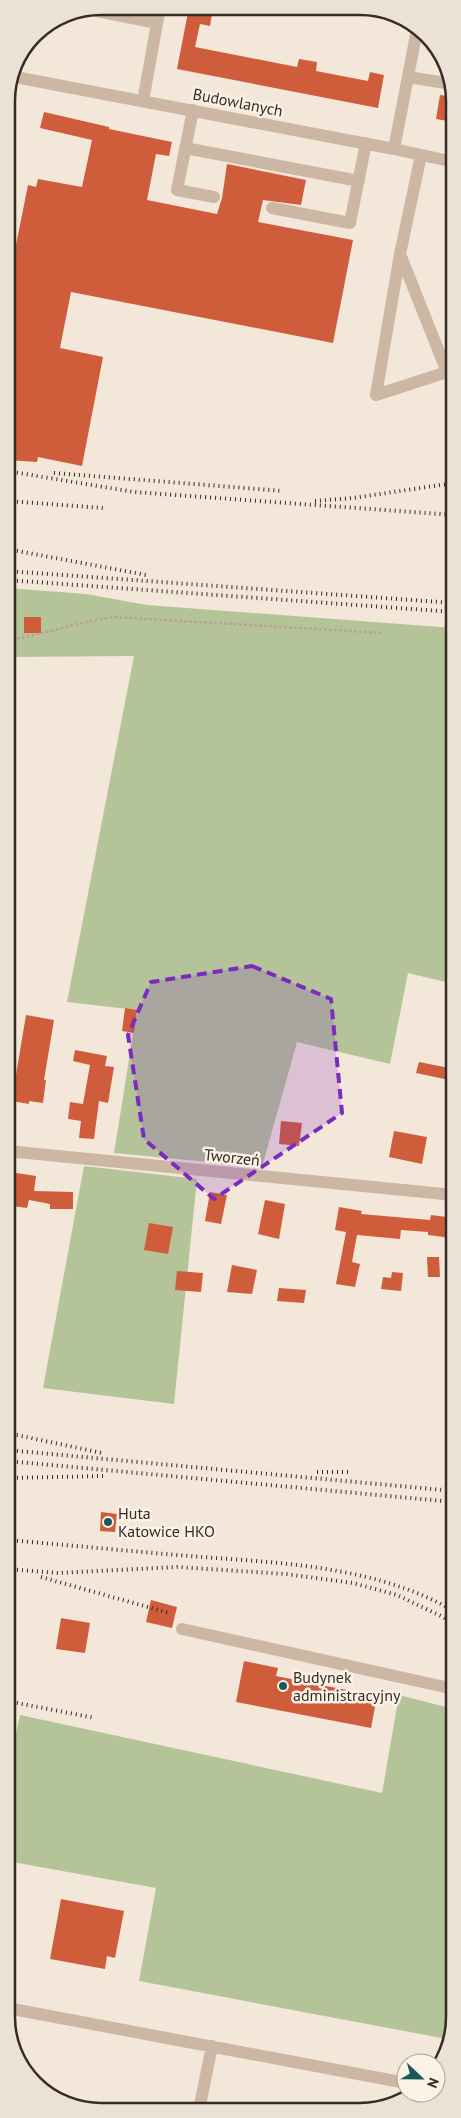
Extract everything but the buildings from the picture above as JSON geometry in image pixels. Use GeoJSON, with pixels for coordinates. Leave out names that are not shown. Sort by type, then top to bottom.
{"type":"FeatureCollection","features":[{"type":"Feature","properties":{"kind":"street"},"geometry":{"type":"LineString","coordinates":[[117,15],[157,23]]}},
{"type":"Feature","properties":{"kind":"street"},"geometry":{"type":"LineString","coordinates":[[143,101],[158,15]]}},
{"type":"Feature","properties":{"kind":"street"},"geometry":{"type":"LineString","coordinates":[[394,149],[416,35]]}},
{"type":"Feature","properties":{"kind":"street"},"geometry":{"type":"LineString","coordinates":[[408,76],[444,82]]}},
{"type":"Feature","properties":{"kind":"street","name":"Budowlanych"},"geometry":{"type":"LineString","coordinates":[[19,78],[446,160]]}},
{"type":"Feature","properties":{"kind":"street"},"geometry":{"type":"LineString","coordinates":[[193,110],[177,190],[214,197]]}},
{"type":"Feature","properties":{"kind":"street"},"geometry":{"type":"LineString","coordinates":[[272,208],[350,224],[366,144]]}},
{"type":"Feature","properties":{"kind":"street"},"geometry":{"type":"LineString","coordinates":[[185,148],[359,181]]}},
{"type":"Feature","properties":{"kind":"street"},"geometry":{"type":"LineString","coordinates":[[421,155],[400,254],[376,395],[446,375]]}},
{"type":"Feature","properties":{"kind":"street"},"geometry":{"type":"LineString","coordinates":[[400,254],[446,359]]}},
{"type":"Feature","properties":{"kind":"street","name":"Tworzeń"},"geometry":{"type":"LineString","coordinates":[[15,1152],[446,1194]]}},
{"type":"Feature","properties":{"kind":"street"},"geometry":{"type":"LineString","coordinates":[[182,1629],[446,1687]]}},
{"type":"Feature","properties":{"kind":"street"},"geometry":{"type":"LineString","coordinates":[[15,2009],[396,2081]]}},
{"type":"Feature","properties":{"kind":"street"},"geometry":{"type":"LineString","coordinates":[[200,2103],[212,2046]]}},
{"type":"Feature","properties":{"kind":"path"},"geometry":{"type":"LineString","coordinates":[[15,639],[36,636],[90,620],[113,617],[384,633]]}},
{"type":"Feature","properties":{"kind":"highlighted area"},"geometry":{"type":"Polygon","coordinates":[[[252,966],[331,999],[342,1113],[214,1199],[144,1139],[128,1035],[151,982],[252,966]]]}},
{"type":"Feature","properties":{"kind":"green space"},"geometry":{"type":"Polygon","coordinates":[[[15,589],[86,594],[147,605],[446,627],[446,982],[408,973],[390,1064],[297,1042],[262,1167],[114,1153],[137,1010],[67,1002],[134,656],[15,657],[15,589]]]}},
{"type":"Feature","properties":{"kind":"green space"},"geometry":{"type":"Polygon","coordinates":[[[84,1166],[197,1179],[174,1404],[43,1388],[84,1166]]]}},
{"type":"Feature","properties":{"kind":"green space"},"geometry":{"type":"Polygon","coordinates":[[[399,1695],[446,1707],[446,2022],[443,2038],[139,1981],[156,1888],[15,1862],[15,1738],[20,1715],[382,1793],[399,1695]]]}},
{"type":"Feature","properties":{"kind":"railway"},"geometry":{"type":"LineString","coordinates":[[15,472],[134,492],[446,514]]}},
{"type":"Feature","properties":{"kind":"railway"},"geometry":{"type":"LineString","coordinates":[[54,473],[283,491]]}},
{"type":"Feature","properties":{"kind":"railway"},"geometry":{"type":"LineString","coordinates":[[315,501],[353,498],[446,484]]}},
{"type":"Feature","properties":{"kind":"railway"},"geometry":{"type":"LineString","coordinates":[[15,502],[103,508]]}},
{"type":"Feature","properties":{"kind":"railway"},"geometry":{"type":"LineString","coordinates":[[15,550],[146,575]]}},
{"type":"Feature","properties":{"kind":"railway"},"geometry":{"type":"LineString","coordinates":[[15,572],[446,602]]}},
{"type":"Feature","properties":{"kind":"railway"},"geometry":{"type":"LineString","coordinates":[[15,581],[446,611]]}},
{"type":"Feature","properties":{"kind":"railway"},"geometry":{"type":"LineString","coordinates":[[15,1435],[102,1453]]}},
{"type":"Feature","properties":{"kind":"railway"},"geometry":{"type":"LineString","coordinates":[[15,1451],[446,1490]]}},
{"type":"Feature","properties":{"kind":"railway"},"geometry":{"type":"LineString","coordinates":[[15,1462],[446,1501]]}},
{"type":"Feature","properties":{"kind":"railway"},"geometry":{"type":"LineString","coordinates":[[317,1472],[348,1472]]}},
{"type":"Feature","properties":{"kind":"railway"},"geometry":{"type":"LineString","coordinates":[[15,1478],[104,1476]]}},
{"type":"Feature","properties":{"kind":"railway"},"geometry":{"type":"LineString","coordinates":[[15,1541],[291,1564],[325,1569],[359,1575],[392,1584],[446,1607]]}},
{"type":"Feature","properties":{"kind":"railway"},"geometry":{"type":"LineString","coordinates":[[15,1570],[58,1573],[177,1567],[286,1574],[353,1583],[397,1595],[446,1619]]}},
{"type":"Feature","properties":{"kind":"railway"},"geometry":{"type":"LineString","coordinates":[[41,1577],[169,1613]]}},
{"type":"Feature","properties":{"kind":"railway"},"geometry":{"type":"LineString","coordinates":[[15,1703],[95,1718]]}},
{"type":"Feature","properties":{"kind":"place","name":"Huta Katowice HKO"},"geometry":{"type":"Point","coordinates":[108,1522]}},
{"type":"Feature","properties":{"kind":"place","name":"Budynek administracyjny"},"geometry":{"type":"Point","coordinates":[283,1686]}}]}
